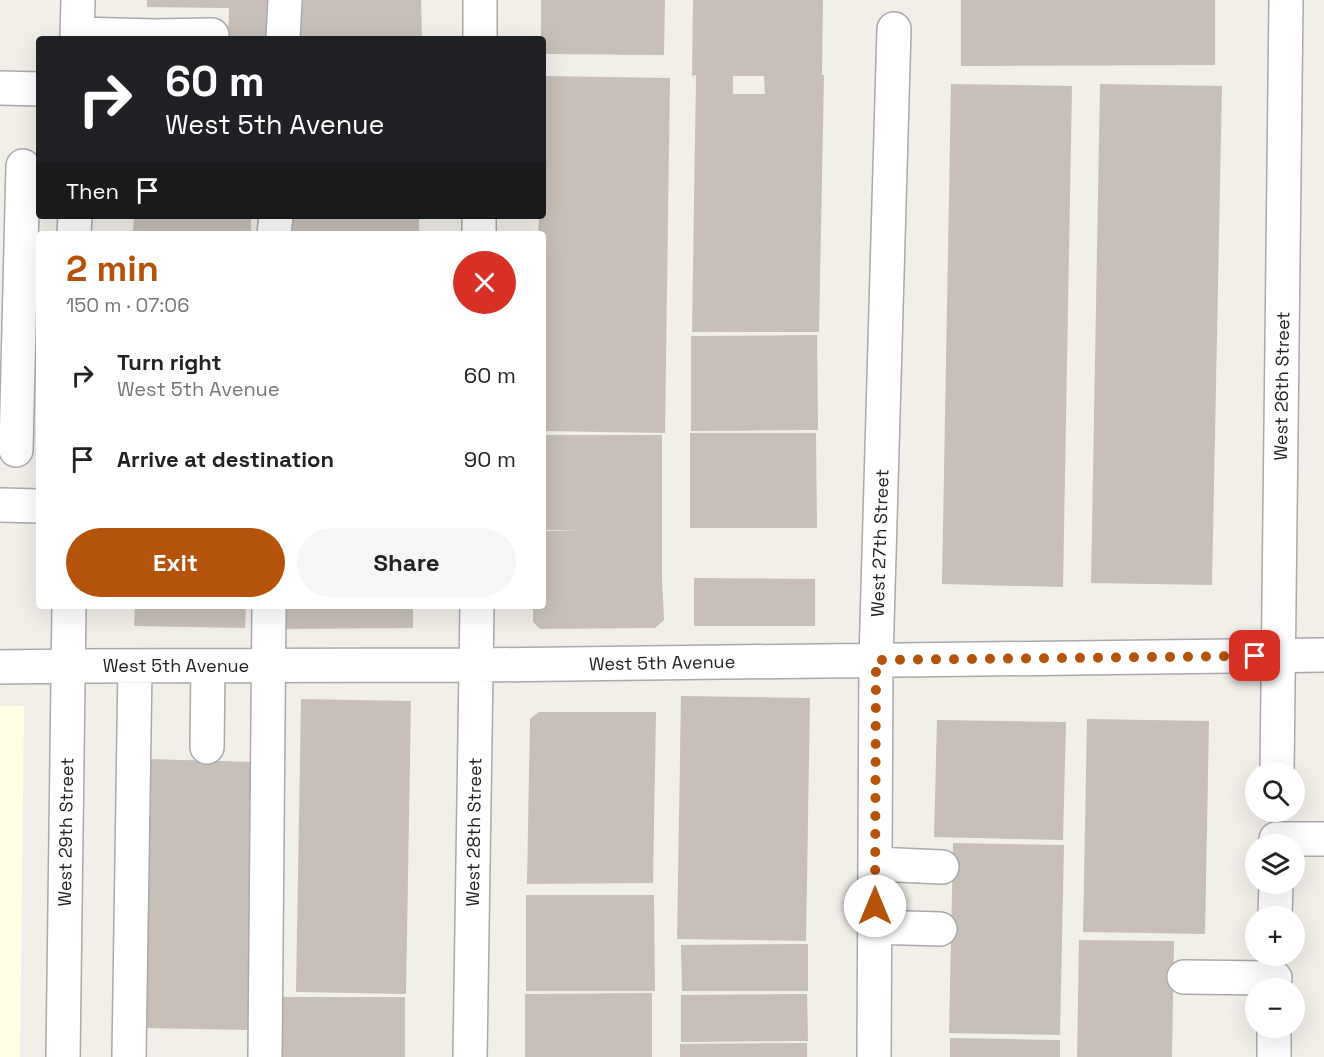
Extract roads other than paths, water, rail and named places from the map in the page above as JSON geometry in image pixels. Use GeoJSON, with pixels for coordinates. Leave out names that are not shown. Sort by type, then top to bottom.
{"type":"FeatureCollection","features":[{"type":"Feature","properties":{"kind":"street"},"geometry":{"type":"LineString","coordinates":[[77,36],[78,0]]}},
{"type":"Feature","properties":{"kind":"street"},"geometry":{"type":"LineString","coordinates":[[283,36],[285,0]]}},
{"type":"Feature","properties":{"kind":"street"},"geometry":{"type":"LineString","coordinates":[[480,0],[480,36]]}},
{"type":"Feature","properties":{"kind":"street","name":"West 26th Street"},"geometry":{"type":"LineString","coordinates":[[1277,762],[1286,0]]}},
{"type":"Feature","properties":{"kind":"street","name":"West 27th Street"},"geometry":{"type":"LineString","coordinates":[[874,1057],[876,660],[894,28]]}},
{"type":"Feature","properties":{"kind":"street"},"geometry":{"type":"LineString","coordinates":[[184,36],[212,36]]}},
{"type":"Feature","properties":{"kind":"street"},"geometry":{"type":"LineString","coordinates":[[0,88],[36,89]]}},
{"type":"Feature","properties":{"kind":"street"},"geometry":{"type":"LineString","coordinates":[[18,450],[23,166]]}},
{"type":"Feature","properties":{"kind":"street"},"geometry":{"type":"LineString","coordinates":[[0,505],[36,506]]}},
{"type":"Feature","properties":{"kind":"street","name":"West 29th Street"},"geometry":{"type":"LineString","coordinates":[[63,1057],[69,609]]}},
{"type":"Feature","properties":{"kind":"street"},"geometry":{"type":"LineString","coordinates":[[265,1057],[269,609]]}},
{"type":"Feature","properties":{"kind":"street","name":"West 28th Street"},"geometry":{"type":"LineString","coordinates":[[470,1057],[477,609]]}},
{"type":"Feature","properties":{"kind":"street","name":"West 5th Avenue"},"geometry":{"type":"LineString","coordinates":[[0,667],[477,665],[1324,655]]}},
{"type":"Feature","properties":{"kind":"street"},"geometry":{"type":"LineString","coordinates":[[129,1057],[135,666]]}},
{"type":"Feature","properties":{"kind":"street"},"geometry":{"type":"LineString","coordinates":[[207,747],[208,666]]}},
{"type":"Feature","properties":{"kind":"street"},"geometry":{"type":"LineString","coordinates":[[1276,832],[1324,839]]}},
{"type":"Feature","properties":{"kind":"street"},"geometry":{"type":"LineString","coordinates":[[875,864],[942,867]]}},
{"type":"Feature","properties":{"kind":"street"},"geometry":{"type":"LineString","coordinates":[[875,927],[940,929]]}},
{"type":"Feature","properties":{"kind":"street"},"geometry":{"type":"LineString","coordinates":[[1184,977],[1275,974]]}},
{"type":"Feature","properties":{"kind":"street"},"geometry":{"type":"LineString","coordinates":[[1274,1038],[1274,1057]]}}]}
